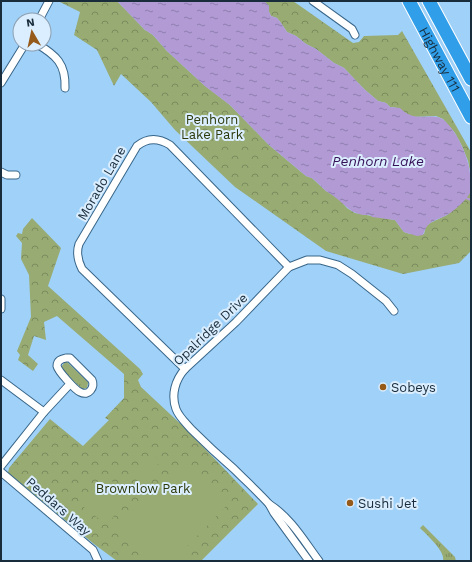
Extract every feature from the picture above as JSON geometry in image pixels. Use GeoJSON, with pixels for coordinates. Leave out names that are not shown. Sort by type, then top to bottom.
{"type":"FeatureCollection","features":[{"type":"Feature","properties":{"kind":"highway","name":"Highway 111"},"geometry":{"type":"LineString","coordinates":[[409,1],[471,117]]}},
{"type":"Feature","properties":{"kind":"highway","name":"Highway 111"},"geometry":{"type":"LineString","coordinates":[[429,1],[471,79]]}},
{"type":"Feature","properties":{"kind":"street"},"geometry":{"type":"LineString","coordinates":[[43,12],[49,1]]}},
{"type":"Feature","properties":{"kind":"street"},"geometry":{"type":"LineString","coordinates":[[313,1],[352,29],[355,35]]}},
{"type":"Feature","properties":{"kind":"street"},"geometry":{"type":"LineString","coordinates":[[1,83],[20,52]]}},
{"type":"Feature","properties":{"kind":"street"},"geometry":{"type":"LineString","coordinates":[[48,52],[59,60],[62,66],[65,88]]}},
{"type":"Feature","properties":{"kind":"street","name":"Morado Lane"},"geometry":{"type":"LineString","coordinates":[[185,369],[82,269],[78,258],[77,248],[79,244],[137,146],[143,141],[158,139],[170,145],[289,267]]}},
{"type":"Feature","properties":{"kind":"street"},"geometry":{"type":"LineString","coordinates":[[1,172],[8,175],[16,175]]}},
{"type":"Feature","properties":{"kind":"street","name":"Opalridge Drive"},"geometry":{"type":"LineString","coordinates":[[319,561],[294,526],[277,508],[269,504],[180,417],[175,405],[174,392],[177,380],[185,369],[236,322],[289,267],[307,260],[320,260],[338,265],[386,301],[394,311]]}},
{"type":"Feature","properties":{"kind":"street"},"geometry":{"type":"LineString","coordinates":[[1,299],[1,309]]}},
{"type":"Feature","properties":{"kind":"street"},"geometry":{"type":"LineString","coordinates":[[70,358],[92,380],[93,384],[91,391],[85,394],[70,384],[57,366],[60,360],[70,358]]}},
{"type":"Feature","properties":{"kind":"street"},"geometry":{"type":"LineString","coordinates":[[1,380],[44,412]]}},
{"type":"Feature","properties":{"kind":"street"},"geometry":{"type":"LineString","coordinates":[[1,466],[44,412],[70,384]]}},
{"type":"Feature","properties":{"kind":"street","name":"Peddars Way"},"geometry":{"type":"LineString","coordinates":[[1,472],[94,550],[98,561]]}},
{"type":"Feature","properties":{"kind":"street","name":"Opalridge Drive"},"geometry":{"type":"LineString","coordinates":[[269,504],[309,561]]}},
{"type":"Feature","properties":{"kind":"green space","name":"Penhorn Lake Park"},"geometry":{"type":"Polygon","coordinates":[[[58,1],[117,1],[145,30],[153,35],[167,51],[204,85],[230,105],[269,145],[306,176],[312,178],[326,191],[338,198],[347,208],[355,213],[395,220],[404,232],[410,234],[424,234],[426,226],[447,215],[463,201],[471,190],[471,251],[459,263],[403,274],[326,251],[235,187],[175,130],[151,102],[121,74],[114,86],[97,50],[74,35],[80,12],[58,1]]]}},
{"type":"Feature","properties":{"kind":"green space"},"geometry":{"type":"Polygon","coordinates":[[[264,1],[293,1],[353,43],[359,42],[364,36],[398,35],[402,31],[471,152],[471,176],[468,161],[462,146],[455,133],[443,119],[436,116],[412,117],[397,108],[390,107],[386,103],[378,101],[344,68],[334,63],[296,36],[287,32],[277,18],[271,16],[269,6],[264,1]]]}},
{"type":"Feature","properties":{"kind":"green space","name":"Brownlow Park"},"geometry":{"type":"Polygon","coordinates":[[[32,218],[61,248],[48,286],[140,369],[143,374],[138,380],[141,387],[185,428],[258,504],[201,561],[117,561],[94,544],[8,473],[9,468],[50,419],[83,446],[109,420],[105,418],[124,398],[124,374],[57,316],[44,322],[46,340],[34,336],[28,355],[38,364],[33,371],[18,360],[20,355],[17,351],[31,317],[29,275],[21,259],[22,243],[16,236],[18,233],[22,234],[23,229],[32,218]]]}},
{"type":"Feature","properties":{"kind":"green space"},"geometry":{"type":"Polygon","coordinates":[[[65,362],[67,362],[88,382],[87,388],[82,389],[65,373],[61,367],[65,362]]]}},
{"type":"Feature","properties":{"kind":"green space"},"geometry":{"type":"Polygon","coordinates":[[[152,453],[160,462],[144,479],[135,470],[152,453]]]}},
{"type":"Feature","properties":{"kind":"green space"},"geometry":{"type":"Polygon","coordinates":[[[183,461],[228,504],[173,561],[155,561],[120,527],[183,461]]]}},
{"type":"Feature","properties":{"kind":"green space"},"geometry":{"type":"Polygon","coordinates":[[[104,475],[130,495],[107,525],[81,505],[104,475]]]}},
{"type":"Feature","properties":{"kind":"green space"},"geometry":{"type":"Polygon","coordinates":[[[423,525],[455,557],[456,561],[443,561],[442,553],[439,548],[420,528],[423,525]]]}},
{"type":"Feature","properties":{"kind":"water","name":"Penhorn Lake"},"geometry":{"type":"Polygon","coordinates":[[[117,1],[264,1],[269,6],[271,16],[277,18],[287,32],[296,36],[334,63],[344,68],[378,101],[386,103],[390,107],[400,108],[412,116],[435,117],[445,121],[457,136],[465,154],[471,179],[471,191],[463,202],[452,212],[429,224],[423,235],[417,236],[404,232],[395,220],[372,217],[370,215],[355,212],[326,191],[314,180],[306,176],[269,145],[230,105],[206,87],[167,51],[153,35],[145,30],[117,1]]]}},
{"type":"Feature","properties":{"kind":"waterway"},"geometry":{"type":"LineString","coordinates":[[463,197],[471,200]]}},
{"type":"Feature","properties":{"kind":"place","name":"Sobeys"},"geometry":{"type":"Point","coordinates":[383,387]}},
{"type":"Feature","properties":{"kind":"place","name":"Sushi Jet"},"geometry":{"type":"Point","coordinates":[350,503]}}]}
